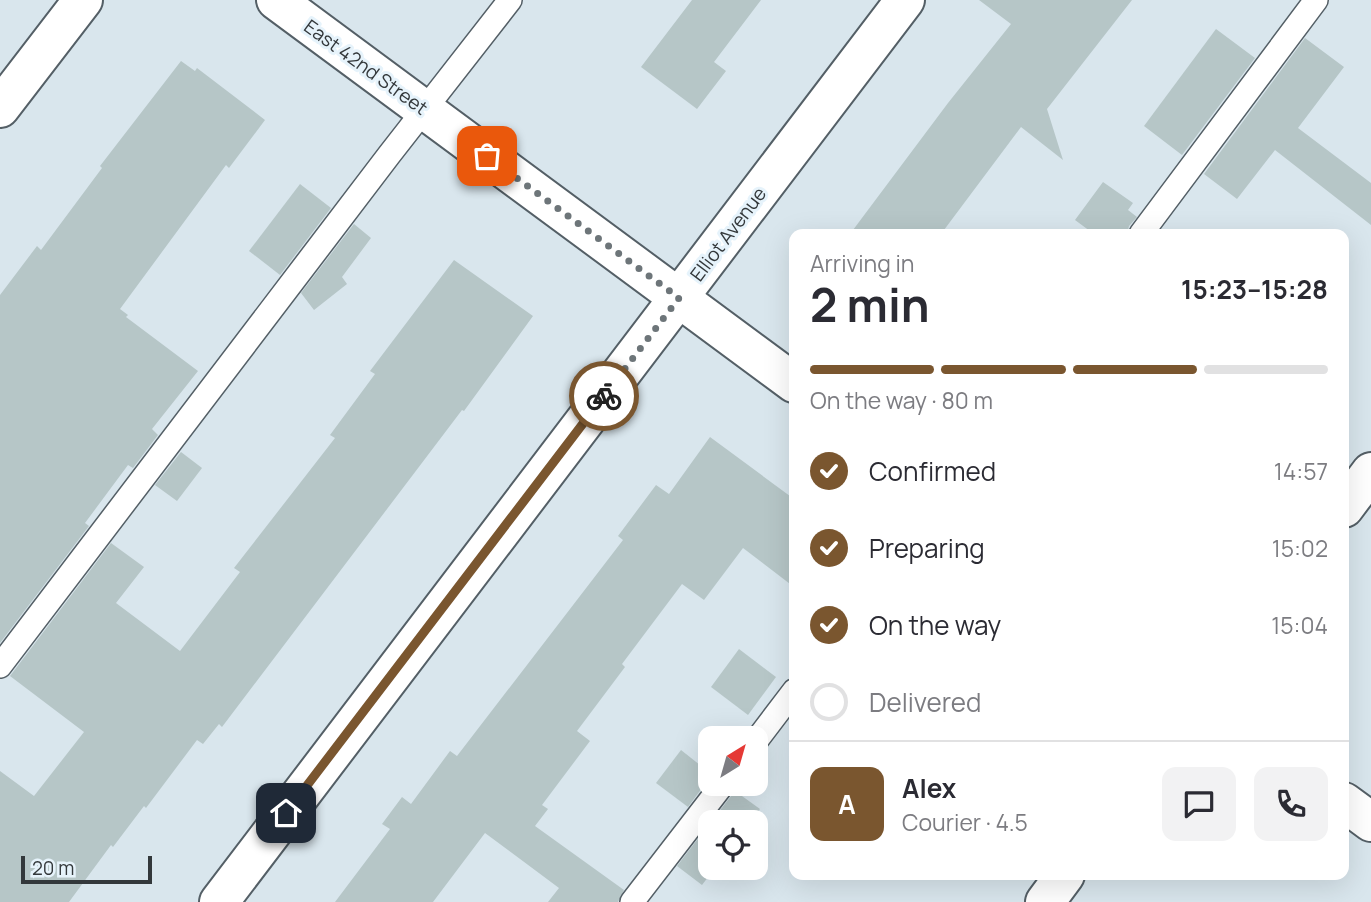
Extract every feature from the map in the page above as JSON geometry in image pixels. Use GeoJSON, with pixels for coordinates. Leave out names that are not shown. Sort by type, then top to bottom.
{"type":"FeatureCollection","features":[{"type":"Feature","properties":{"kind":"street"},"geometry":{"type":"LineString","coordinates":[[0,108],[83,0]]}},
{"type":"Feature","properties":{"kind":"street","name":"East 42nd Street"},"geometry":{"type":"LineString","coordinates":[[276,0],[789,379]]}},
{"type":"Feature","properties":{"kind":"street","name":"Elliot Avenue"},"geometry":{"type":"LineString","coordinates":[[219,902],[905,0]]}},
{"type":"Feature","properties":{"kind":"street"},"geometry":{"type":"LineString","coordinates":[[1349,501],[1371,472]]}},
{"type":"Feature","properties":{"kind":"street"},"geometry":{"type":"LineString","coordinates":[[1349,806],[1371,822]]}},
{"type":"Feature","properties":{"kind":"street"},"geometry":{"type":"LineString","coordinates":[[1045,902],[1061,880]]}},
{"type":"Feature","properties":{"kind":"lane"},"geometry":{"type":"LineString","coordinates":[[0,666],[510,0]]}},
{"type":"Feature","properties":{"kind":"lane"},"geometry":{"type":"LineString","coordinates":[[1145,229],[1316,0]]}},
{"type":"Feature","properties":{"kind":"lane"},"geometry":{"type":"LineString","coordinates":[[767,726],[789,698]]}},
{"type":"Feature","properties":{"kind":"lane"},"geometry":{"type":"LineString","coordinates":[[632,902],[714,796]]}},
{"type":"Feature","properties":{"kind":"building"},"geometry":{"type":"Polygon","coordinates":[[[692,0],[761,0],[714,62],[726,71],[697,109],[641,67],[692,0]]]}},
{"type":"Feature","properties":{"kind":"building"},"geometry":{"type":"Polygon","coordinates":[[[979,0],[1132,0],[1047,109],[1063,160],[1021,127],[945,229],[854,229],[948,103],[1011,24],[979,0]]]}},
{"type":"Feature","properties":{"kind":"building"},"geometry":{"type":"Polygon","coordinates":[[[1216,29],[1255,58],[1182,155],[1144,126],[1216,29]]]}},
{"type":"Feature","properties":{"kind":"building"},"geometry":{"type":"Polygon","coordinates":[[[1305,38],[1344,67],[1298,128],[1371,183],[1371,225],[1275,150],[1237,199],[1204,174],[1305,38]]]}},
{"type":"Feature","properties":{"kind":"building"},"geometry":{"type":"Polygon","coordinates":[[[181,61],[195,71],[197,68],[265,120],[229,168],[226,165],[120,309],[128,315],[126,317],[198,371],[152,429],[158,435],[133,468],[128,465],[85,523],[89,526],[0,643],[0,295],[37,246],[41,250],[102,168],[100,166],[181,61]]]}},
{"type":"Feature","properties":{"kind":"building"},"geometry":{"type":"Polygon","coordinates":[[[1103,182],[1133,203],[1128,210],[1137,217],[1128,229],[1087,229],[1075,220],[1103,182]]]}},
{"type":"Feature","properties":{"kind":"building"},"geometry":{"type":"Polygon","coordinates":[[[300,184],[331,208],[280,275],[249,251],[300,184]]]}},
{"type":"Feature","properties":{"kind":"building"},"geometry":{"type":"Polygon","coordinates":[[[354,224],[371,238],[342,277],[347,284],[314,310],[301,293],[354,224]]]}},
{"type":"Feature","properties":{"kind":"building"},"geometry":{"type":"Polygon","coordinates":[[[454,260],[533,316],[464,411],[462,410],[222,727],[219,724],[203,744],[197,740],[146,808],[144,806],[113,847],[111,845],[69,902],[0,902],[0,771],[34,796],[84,732],[10,676],[111,543],[144,567],[116,603],[180,651],[240,572],[234,568],[335,438],[330,435],[375,374],[370,371],[454,260]]]}},
{"type":"Feature","properties":{"kind":"building"},"geometry":{"type":"Polygon","coordinates":[[[710,437],[789,495],[789,583],[743,548],[704,600],[682,584],[622,664],[625,667],[577,731],[590,741],[542,805],[548,809],[535,826],[624,890],[618,902],[548,902],[559,888],[485,833],[433,902],[335,902],[390,829],[382,824],[402,797],[411,804],[450,751],[457,756],[623,540],[618,536],[656,485],[669,494],[710,437]]]}},
{"type":"Feature","properties":{"kind":"building"},"geometry":{"type":"Polygon","coordinates":[[[181,452],[202,468],[177,501],[155,485],[181,452]]]}},
{"type":"Feature","properties":{"kind":"building"},"geometry":{"type":"Polygon","coordinates":[[[739,649],[776,677],[748,715],[711,687],[739,649]]]}},
{"type":"Feature","properties":{"kind":"building"},"geometry":{"type":"Polygon","coordinates":[[[681,750],[698,763],[698,793],[688,807],[656,783],[681,750]]]}},
{"type":"Feature","properties":{"kind":"building"},"geometry":{"type":"Polygon","coordinates":[[[731,796],[742,796],[760,809],[759,810],[720,810],[731,796]]]}},
{"type":"Feature","properties":{"kind":"building"},"geometry":{"type":"Polygon","coordinates":[[[698,839],[698,880],[706,880],[702,885],[677,866],[698,839]]]}},
{"type":"Feature","properties":{"kind":"way so far"},"geometry":{"type":"LineString","coordinates":[[487,156],[679,298],[604,396]]}},
{"type":"Feature","properties":{"kind":"route"},"geometry":{"type":"LineString","coordinates":[[286,813],[604,396]]}}]}
